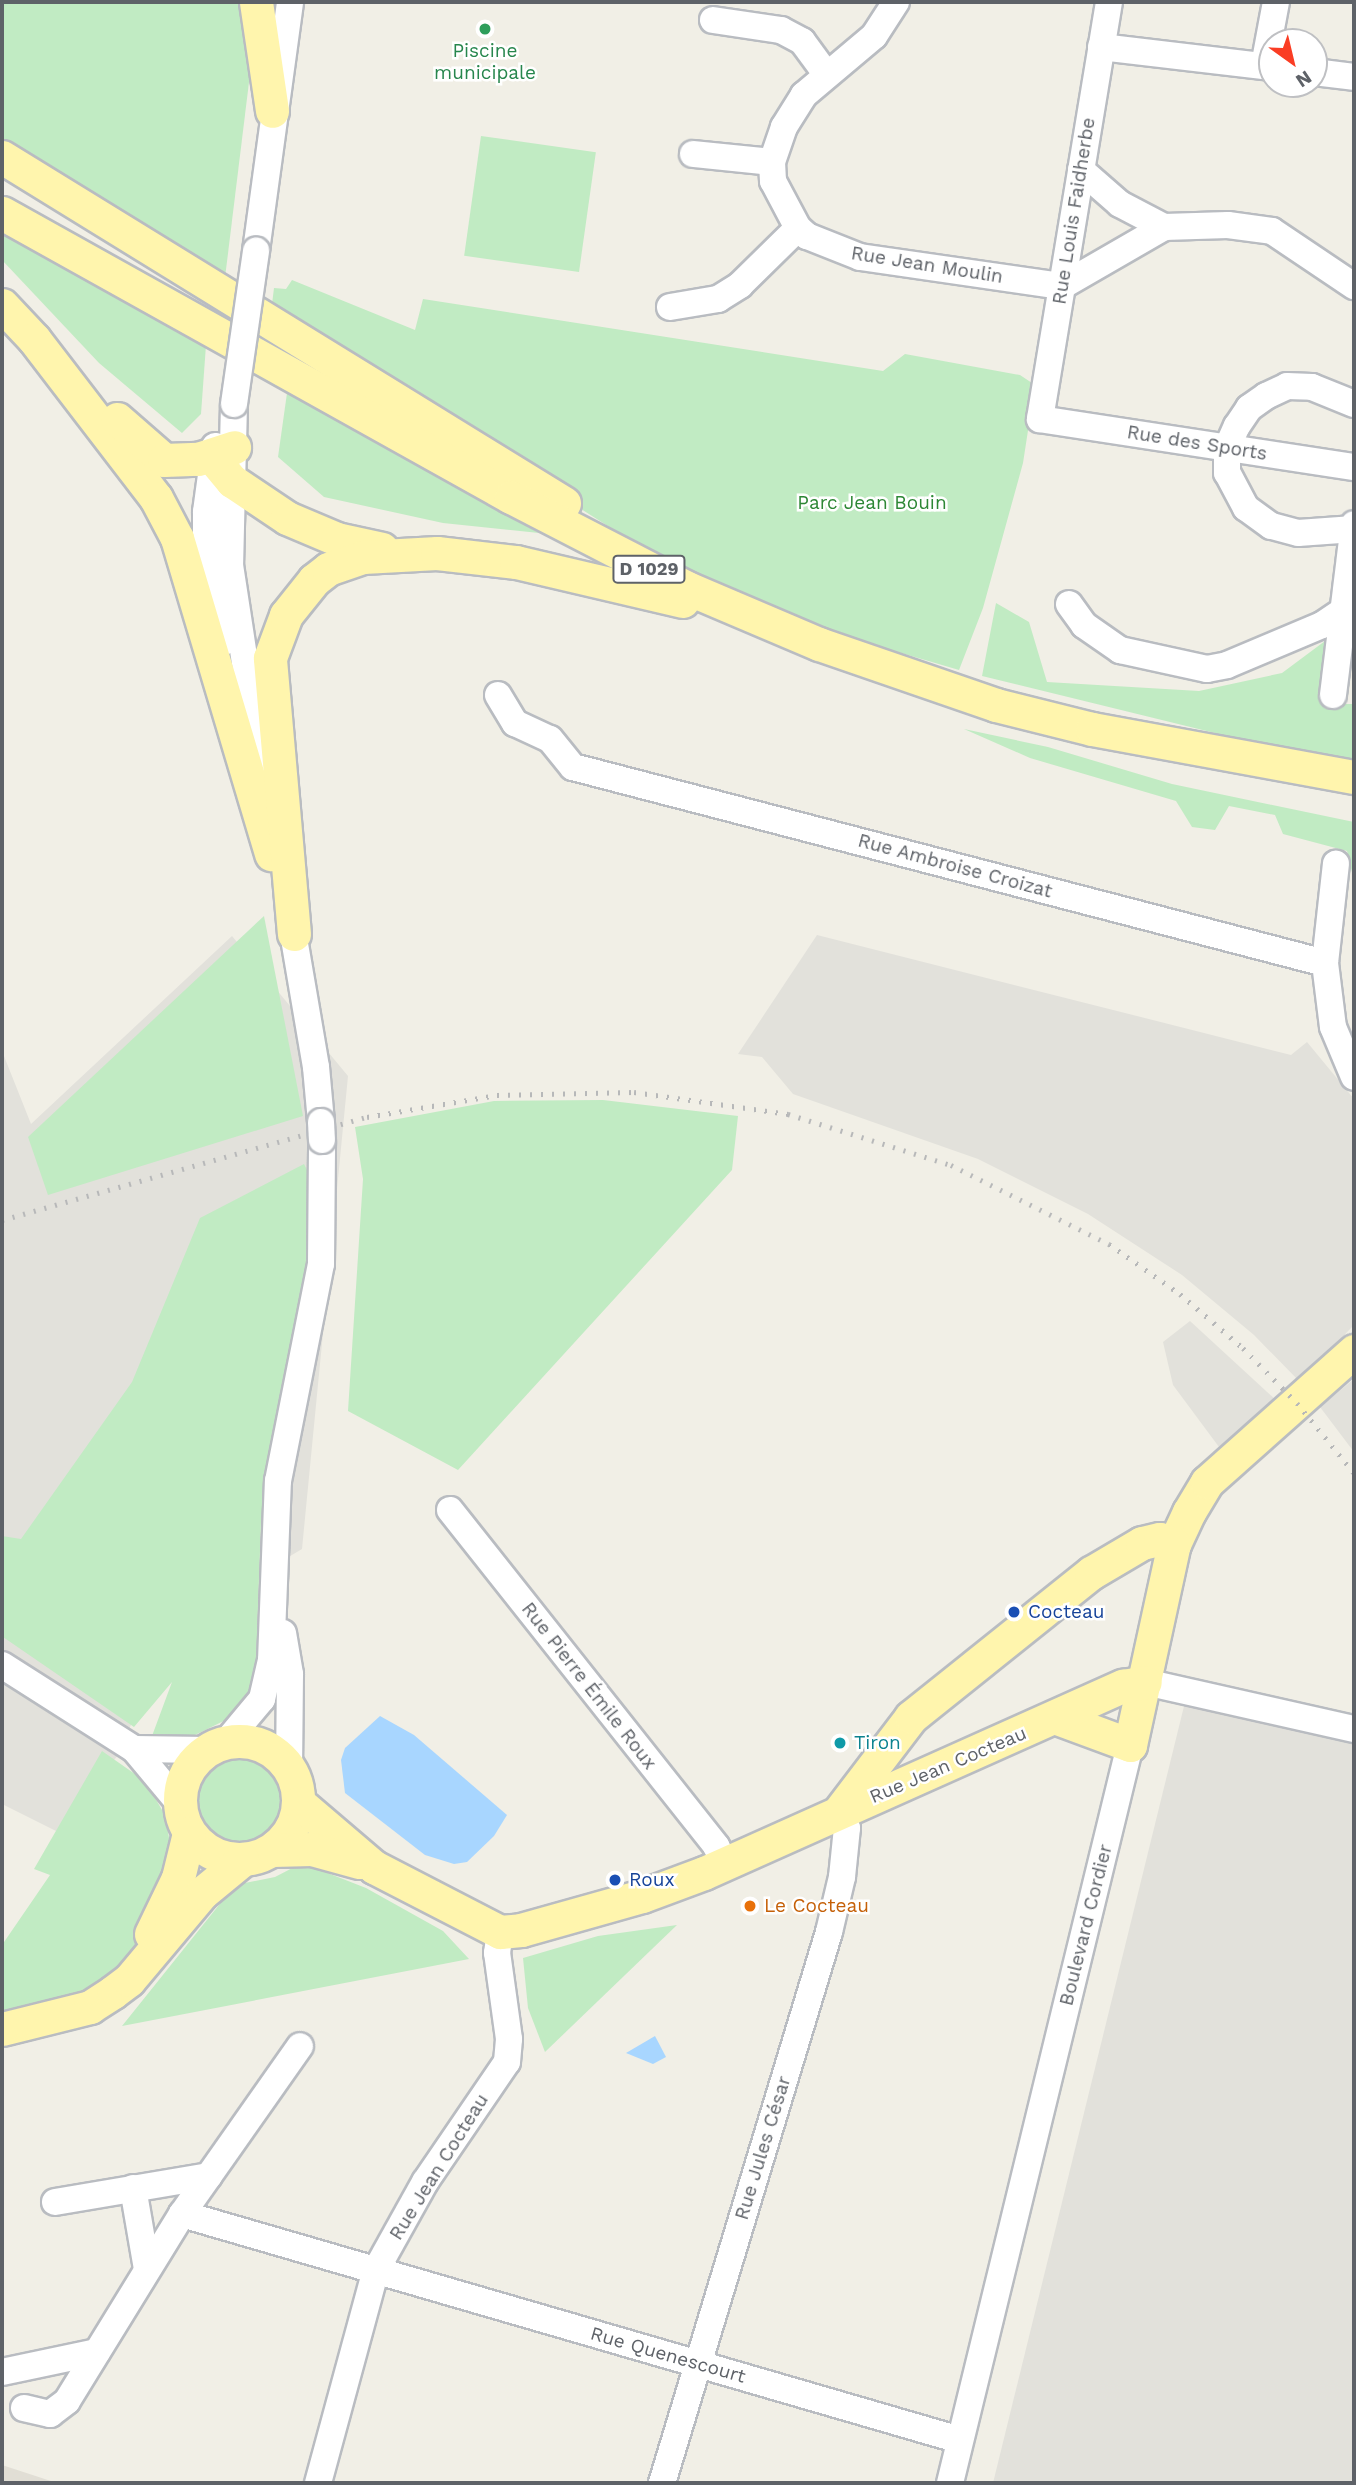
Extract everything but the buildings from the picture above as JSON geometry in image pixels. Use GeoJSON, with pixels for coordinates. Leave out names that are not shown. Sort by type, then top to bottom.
{"type":"FeatureCollection","features":[{"type":"Feature","properties":{"kind":"main road"},"geometry":{"type":"LineString","coordinates":[[256,2],[272,111]]}},
{"type":"Feature","properties":{"kind":"main road"},"geometry":{"type":"LineString","coordinates":[[2,157],[447,429],[687,588]]}},
{"type":"Feature","properties":{"kind":"main road","name":"D 1029"},"geometry":{"type":"LineString","coordinates":[[2,213],[511,497],[687,588],[764,621],[914,680],[996,705],[1092,729],[1354,777]]}},
{"type":"Feature","properties":{"kind":"main road"},"geometry":{"type":"LineString","coordinates":[[2,305],[151,452],[176,463],[222,452],[232,481],[309,529],[402,554]]}},
{"type":"Feature","properties":{"kind":"main road"},"geometry":{"type":"LineString","coordinates":[[34,339],[156,498],[177,538],[200,605],[294,934]]}},
{"type":"Feature","properties":{"kind":"main road"},"geometry":{"type":"LineString","coordinates":[[294,934],[270,680],[275,637],[299,597],[328,569],[363,556],[475,555],[516,562],[764,621]]}},
{"type":"Feature","properties":{"kind":"main road","name":"Boulevard Cordier"},"geometry":{"type":"LineString","coordinates":[[1130,1745],[1174,1544],[1208,1482],[1354,1351]]}},
{"type":"Feature","properties":{"kind":"main road","name":"Rue Jean Cocteau"},"geometry":{"type":"LineString","coordinates":[[839,1811],[911,1717],[1082,1580],[1142,1543],[1160,1539],[1174,1544]]}},
{"type":"Feature","properties":{"kind":"main road","name":"Rue Jean Cocteau"},"geometry":{"type":"LineString","coordinates":[[500,1932],[642,1896],[725,1864],[839,1811],[1057,1718],[1123,1686],[1145,1682]]}},
{"type":"Feature","properties":{"kind":"main road"},"geometry":{"type":"LineString","coordinates":[[1057,1718],[1130,1745]]}},
{"type":"Feature","properties":{"kind":"main road"},"geometry":{"type":"LineString","coordinates":[[2,2029],[90,2007],[129,1980],[202,1893],[257,1855],[295,1821],[299,1803],[289,1768],[262,1746],[217,1746],[192,1764],[178,1878],[129,1980]]}},
{"type":"Feature","properties":{"kind":"main road"},"geometry":{"type":"LineString","coordinates":[[299,1803],[374,1867]]}},
{"type":"Feature","properties":{"kind":"main road"},"geometry":{"type":"LineString","coordinates":[[184,1818],[203,1848],[257,1855],[312,1849],[374,1867],[500,1932]]}},
{"type":"Feature","properties":{"kind":"street"},"geometry":{"type":"LineString","coordinates":[[259,764],[238,709],[208,565],[222,452],[234,404],[256,251],[272,111],[290,2]]}},
{"type":"Feature","properties":{"kind":"street"},"geometry":{"type":"LineString","coordinates":[[693,154],[772,162],[784,127],[804,95],[874,36],[896,2]]}},
{"type":"Feature","properties":{"kind":"street","name":"Rue Louis Faidherbe"},"geometry":{"type":"LineString","coordinates":[[1040,419],[1109,2]]}},
{"type":"Feature","properties":{"kind":"street"},"geometry":{"type":"LineString","coordinates":[[1273,28],[1276,2]]}},
{"type":"Feature","properties":{"kind":"street"},"geometry":{"type":"LineString","coordinates":[[713,20],[781,30],[802,41],[827,75]]}},
{"type":"Feature","properties":{"kind":"street"},"geometry":{"type":"LineString","coordinates":[[1101,47],[1258,65]]}},
{"type":"Feature","properties":{"kind":"street"},"geometry":{"type":"LineString","coordinates":[[1328,74],[1354,77]]}},
{"type":"Feature","properties":{"kind":"street","name":"Rue Jean Moulin"},"geometry":{"type":"LineString","coordinates":[[772,162],[773,181],[798,228],[827,247],[860,257],[1062,286]]}},
{"type":"Feature","properties":{"kind":"street"},"geometry":{"type":"LineString","coordinates":[[1081,170],[1120,204],[1164,227]]}},
{"type":"Feature","properties":{"kind":"street"},"geometry":{"type":"LineString","coordinates":[[1062,286],[1164,227],[1228,225],[1272,231],[1354,286]]}},
{"type":"Feature","properties":{"kind":"street"},"geometry":{"type":"LineString","coordinates":[[670,307],[697,306],[729,292],[798,228]]}},
{"type":"Feature","properties":{"kind":"street"},"geometry":{"type":"LineString","coordinates":[[1333,695],[1354,526],[1298,533],[1271,526],[1246,508],[1235,492],[1227,473],[1227,447],[1249,408],[1287,386],[1312,387],[1354,404]]}},
{"type":"Feature","properties":{"kind":"street","name":"Rue des Sports"},"geometry":{"type":"LineString","coordinates":[[1040,419],[1354,467]]}},
{"type":"Feature","properties":{"kind":"street"},"geometry":{"type":"LineString","coordinates":[[134,1749],[217,1746],[262,1699],[271,1661],[278,1481],[321,1264],[321,1131],[294,934],[259,764],[230,565],[232,481]]}},
{"type":"Feature","properties":{"kind":"street"},"geometry":{"type":"LineString","coordinates":[[1069,604],[1084,625],[1120,650],[1207,669],[1227,665],[1322,625],[1343,611]]}},
{"type":"Feature","properties":{"kind":"street","name":"Rue Ambroise Croizat"},"geometry":{"type":"LineString","coordinates":[[498,695],[515,723],[550,739],[573,767],[1325,963]]}},
{"type":"Feature","properties":{"kind":"street"},"geometry":{"type":"LineString","coordinates":[[1336,864],[1325,963],[1333,1027],[1354,1077]]}},
{"type":"Feature","properties":{"kind":"street","name":"Rue Pierre Émile Roux"},"geometry":{"type":"LineString","coordinates":[[450,1510],[716,1846],[725,1864]]}},
{"type":"Feature","properties":{"kind":"street"},"geometry":{"type":"LineString","coordinates":[[275,1586],[290,1674],[289,1768]]}},
{"type":"Feature","properties":{"kind":"street"},"geometry":{"type":"LineString","coordinates":[[2,1665],[134,1749],[184,1818]]}},
{"type":"Feature","properties":{"kind":"street"},"geometry":{"type":"LineString","coordinates":[[1145,1682],[1354,1729]]}},
{"type":"Feature","properties":{"kind":"street","name":"Boulevard Cordier"},"geometry":{"type":"LineString","coordinates":[[950,2483],[1130,1745]]}},
{"type":"Feature","properties":{"kind":"street","name":"Rue Jules César"},"geometry":{"type":"LineString","coordinates":[[662,2483],[832,1921],[847,1828],[839,1811]]}},
{"type":"Feature","properties":{"kind":"street","name":"Rue Jean Cocteau"},"geometry":{"type":"LineString","coordinates":[[318,2483],[376,2270],[425,2182],[507,2062],[509,2039],[497,1953],[500,1932]]}},
{"type":"Feature","properties":{"kind":"street"},"geometry":{"type":"LineString","coordinates":[[24,2408],[50,2414],[67,2401],[181,2214],[300,2046]]}},
{"type":"Feature","properties":{"kind":"street"},"geometry":{"type":"LineString","coordinates":[[55,2202],[209,2176]]}},
{"type":"Feature","properties":{"kind":"street"},"geometry":{"type":"LineString","coordinates":[[133,2188],[147,2269]]}},
{"type":"Feature","properties":{"kind":"street","name":"Rue Quenescourt"},"geometry":{"type":"LineString","coordinates":[[181,2214],[960,2440]]}},
{"type":"Feature","properties":{"kind":"street"},"geometry":{"type":"LineString","coordinates":[[2,2372],[97,2351]]}},
{"type":"Feature","properties":{"kind":"shaded area"},"geometry":{"type":"Polygon","coordinates":[[[817,935],[1291,1055],[1307,1042],[1354,1099],[1354,1325],[1299,1381],[1254,1335],[1182,1275],[1088,1214],[978,1159],[793,1094],[762,1057],[738,1054],[817,935]]]}},
{"type":"Feature","properties":{"kind":"shaded area"},"geometry":{"type":"Polygon","coordinates":[[[232,936],[348,1076],[302,1549],[171,1627],[119,1754],[56,1831],[2,1804],[2,1051],[31,1124],[232,936]]]}},
{"type":"Feature","properties":{"kind":"shaded area"},"geometry":{"type":"Polygon","coordinates":[[[1190,1321],[1277,1401],[1219,1447],[1173,1385],[1163,1342],[1190,1321]]]}},
{"type":"Feature","properties":{"kind":"shaded area"},"geometry":{"type":"Polygon","coordinates":[[[1354,1379],[1354,1452],[1320,1407],[1354,1379]]]}},
{"type":"Feature","properties":{"kind":"shaded area"},"geometry":{"type":"Polygon","coordinates":[[[1187,1694],[1354,1734],[1354,2483],[993,2483],[1187,1694]]]}},
{"type":"Feature","properties":{"kind":"shaded area"},"geometry":{"type":"Polygon","coordinates":[[[2,2465],[57,2483],[2,2483],[2,2465]]]}},
{"type":"Feature","properties":{"kind":"green space"},"geometry":{"type":"Polygon","coordinates":[[[2,2],[247,2],[250,74],[224,286],[2,151],[2,2]]]}},
{"type":"Feature","properties":{"kind":"green space"},"geometry":{"type":"Polygon","coordinates":[[[481,136],[596,152],[579,272],[464,256],[481,136]]]}},
{"type":"Feature","properties":{"kind":"green space"},"geometry":{"type":"Polygon","coordinates":[[[2,232],[206,345],[201,414],[182,433],[99,363],[2,260],[2,232]]]}},
{"type":"Feature","properties":{"kind":"green space","name":"Parc Jean Bouin"},"geometry":{"type":"Polygon","coordinates":[[[292,280],[415,330],[423,299],[883,371],[905,354],[1020,375],[1035,385],[1023,463],[983,608],[959,670],[847,637],[731,590],[633,542],[271,312],[274,288],[286,289],[292,280]]]}},
{"type":"Feature","properties":{"kind":"green space"},"geometry":{"type":"Polygon","coordinates":[[[287,393],[539,533],[443,523],[324,497],[278,457],[287,393]]]}},
{"type":"Feature","properties":{"kind":"green space"},"geometry":{"type":"Polygon","coordinates":[[[996,603],[1029,622],[1047,682],[1199,691],[1282,673],[1325,641],[1332,704],[1354,704],[1354,767],[982,676],[996,603]]]}},
{"type":"Feature","properties":{"kind":"green space"},"geometry":{"type":"Polygon","coordinates":[[[964,729],[1048,747],[1172,784],[1354,822],[1354,881],[1347,851],[1283,834],[1275,815],[1229,806],[1215,830],[1192,827],[1176,801],[1030,758],[964,729]]]}},
{"type":"Feature","properties":{"kind":"green space"},"geometry":{"type":"Polygon","coordinates":[[[264,916],[303,1116],[48,1195],[28,1137],[264,916]]]}},
{"type":"Feature","properties":{"kind":"green space"},"geometry":{"type":"Polygon","coordinates":[[[603,1100],[738,1116],[732,1170],[458,1470],[348,1411],[363,1179],[355,1127],[494,1101],[603,1100]]]}},
{"type":"Feature","properties":{"kind":"green space"},"geometry":{"type":"Polygon","coordinates":[[[304,1164],[316,1188],[296,1349],[261,1522],[255,1693],[238,1714],[195,1735],[152,1736],[172,1682],[134,1727],[3,1637],[2,1536],[21,1539],[132,1382],[200,1218],[304,1164]]]}},
{"type":"Feature","properties":{"kind":"green space"},"geometry":{"type":"Polygon","coordinates":[[[102,1751],[145,1781],[165,1815],[175,1872],[134,1952],[106,1986],[2,2013],[2,1945],[50,1875],[34,1869],[102,1751]]]}},
{"type":"Feature","properties":{"kind":"green space"},"geometry":{"type":"Polygon","coordinates":[[[240,1756],[257,1759],[271,1768],[280,1782],[283,1799],[280,1816],[271,1830],[257,1839],[240,1842],[223,1839],[209,1830],[200,1816],[197,1799],[200,1782],[209,1768],[223,1759],[240,1756]]]}},
{"type":"Feature","properties":{"kind":"green space"},"geometry":{"type":"Polygon","coordinates":[[[302,1863],[366,1888],[443,1931],[469,1959],[122,2026],[235,1885],[275,1877],[302,1863]]]}},
{"type":"Feature","properties":{"kind":"green space"},"geometry":{"type":"Polygon","coordinates":[[[677,1925],[545,2052],[528,2008],[523,1958],[598,1936],[677,1925]]]}},
{"type":"Feature","properties":{"kind":"water"},"geometry":{"type":"Polygon","coordinates":[[[380,1716],[414,1735],[507,1815],[494,1836],[467,1862],[454,1864],[425,1855],[345,1793],[341,1760],[345,1748],[380,1716]]]}},
{"type":"Feature","properties":{"kind":"water"},"geometry":{"type":"Polygon","coordinates":[[[655,2036],[666,2057],[653,2064],[626,2053],[655,2036]]]}},
{"type":"Feature","properties":{"kind":"railway"},"geometry":{"type":"LineString","coordinates":[[2,1220],[367,1117],[497,1095],[634,1092],[788,1114],[951,1165],[1109,1244],[1180,1294],[1243,1348],[1297,1403],[1354,1473]]}},
{"type":"Feature","properties":{"kind":"place","name":"Piscine municipale"},"geometry":{"type":"Point","coordinates":[485,29]}},
{"type":"Feature","properties":{"kind":"place","name":"Cocteau"},"geometry":{"type":"Point","coordinates":[1014,1612]}},
{"type":"Feature","properties":{"kind":"place","name":"Tiron"},"geometry":{"type":"Point","coordinates":[840,1743]}},
{"type":"Feature","properties":{"kind":"place","name":"Roux"},"geometry":{"type":"Point","coordinates":[615,1880]}},
{"type":"Feature","properties":{"kind":"place","name":"Le Cocteau"},"geometry":{"type":"Point","coordinates":[750,1906]}}]}
